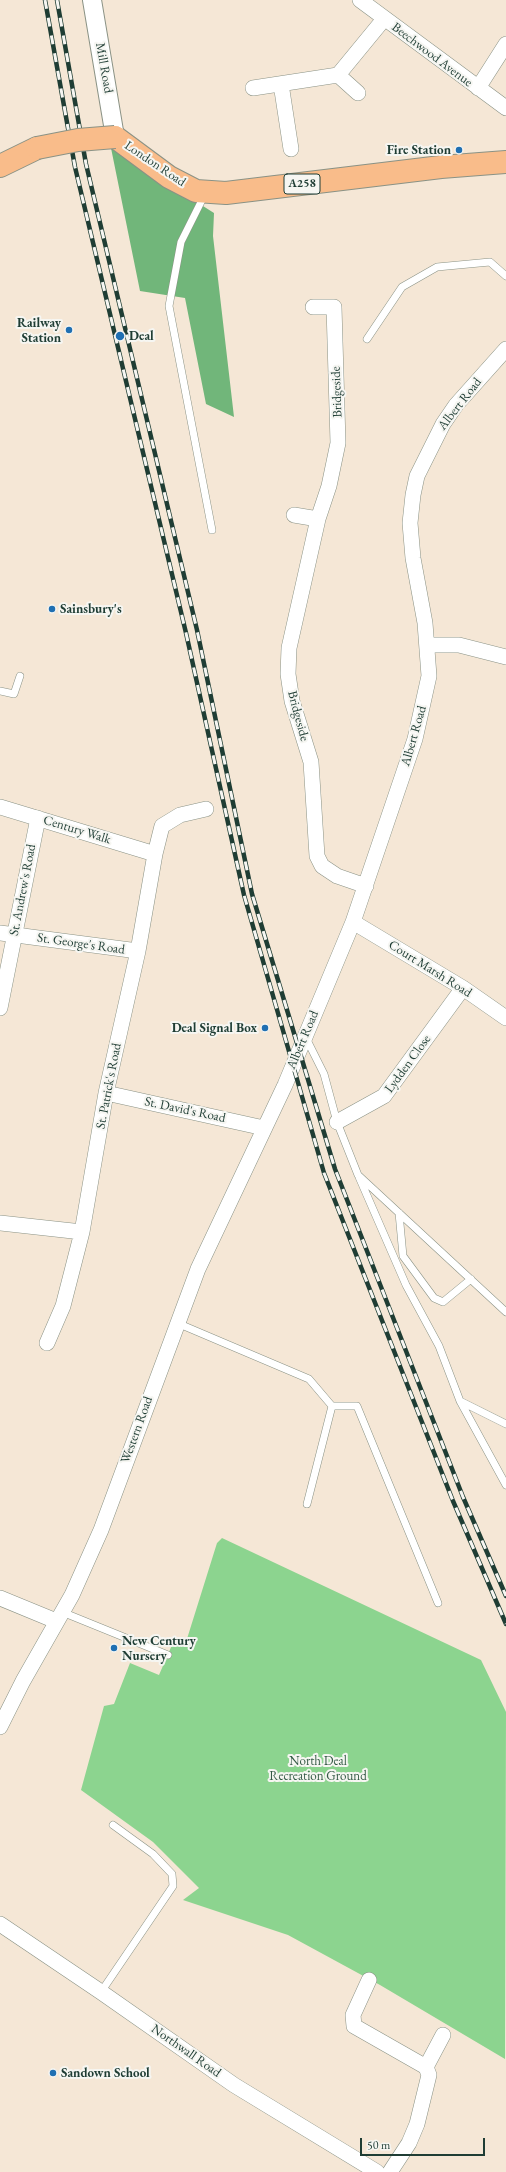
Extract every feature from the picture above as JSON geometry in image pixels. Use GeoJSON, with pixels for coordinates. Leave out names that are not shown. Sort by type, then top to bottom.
{"type":"FeatureCollection","features":[{"type":"Feature","properties":{"kind":"main road","name":"London Road"},"geometry":{"type":"LineString","coordinates":[[0,166],[37,148],[67,141],[115,137],[169,177],[196,191],[226,193],[441,167],[506,162]]}},
{"type":"Feature","properties":{"kind":"street","name":"Mill Road"},"geometry":{"type":"LineString","coordinates":[[92,0],[115,137]]}},
{"type":"Feature","properties":{"kind":"street","name":"Beechwood Avenue"},"geometry":{"type":"LineString","coordinates":[[360,0],[506,108]]}},
{"type":"Feature","properties":{"kind":"street"},"geometry":{"type":"LineString","coordinates":[[253,88],[338,75],[384,19]]}},
{"type":"Feature","properties":{"kind":"street"},"geometry":{"type":"LineString","coordinates":[[478,88],[506,44]]}},
{"type":"Feature","properties":{"kind":"street"},"geometry":{"type":"LineString","coordinates":[[338,75],[358,93]]}},
{"type":"Feature","properties":{"kind":"street"},"geometry":{"type":"LineString","coordinates":[[281,84],[291,149]]}},
{"type":"Feature","properties":{"kind":"street","name":"Bridgeside"},"geometry":{"type":"LineString","coordinates":[[314,307],[334,307],[338,402],[338,443],[329,486],[318,519],[289,648],[288,674],[292,701],[311,762],[317,856],[322,866],[337,876],[366,886]]}},
{"type":"Feature","properties":{"kind":"street","name":"Albert Road"},"geometry":{"type":"LineString","coordinates":[[264,1128],[353,922],[415,739],[424,705],[429,676],[427,645],[410,523],[413,494],[417,476],[443,424],[456,405],[506,349]]}},
{"type":"Feature","properties":{"kind":"street"},"geometry":{"type":"LineString","coordinates":[[294,515],[318,519]]}},
{"type":"Feature","properties":{"kind":"street"},"geometry":{"type":"LineString","coordinates":[[427,645],[459,645],[506,657]]}},
{"type":"Feature","properties":{"kind":"street","name":"Century Walk"},"geometry":{"type":"LineString","coordinates":[[0,807],[155,854]]}},
{"type":"Feature","properties":{"kind":"street","name":"St. Patrick's Road"},"geometry":{"type":"LineString","coordinates":[[47,1343],[63,1306],[82,1232],[106,1093],[138,951],[155,854],[162,826],[180,815],[206,809]]}},
{"type":"Feature","properties":{"kind":"street","name":"St. Andrew's Road"},"geometry":{"type":"LineString","coordinates":[[0,1008],[7,934],[38,818]]}},
{"type":"Feature","properties":{"kind":"street","name":"Court Marsh Road"},"geometry":{"type":"LineString","coordinates":[[353,922],[463,988],[506,1018]]}},
{"type":"Feature","properties":{"kind":"street","name":"St. George's Road"},"geometry":{"type":"LineString","coordinates":[[7,934],[138,951]]}},
{"type":"Feature","properties":{"kind":"street","name":"Lydden Close"},"geometry":{"type":"LineString","coordinates":[[337,1122],[384,1096],[463,988]]}},
{"type":"Feature","properties":{"kind":"street","name":"St. David's Road"},"geometry":{"type":"LineString","coordinates":[[106,1093],[264,1128]]}},
{"type":"Feature","properties":{"kind":"street","name":"Western Road"},"geometry":{"type":"LineString","coordinates":[[0,1727],[72,1595],[101,1530],[198,1268],[264,1128]]}},
{"type":"Feature","properties":{"kind":"street"},"geometry":{"type":"LineString","coordinates":[[0,1223],[82,1232]]}},
{"type":"Feature","properties":{"kind":"street"},"geometry":{"type":"LineString","coordinates":[[0,1598],[59,1617]]}},
{"type":"Feature","properties":{"kind":"street","name":"Northwall Road"},"geometry":{"type":"LineString","coordinates":[[0,1924],[101,1992],[234,2085],[377,2172]]}},
{"type":"Feature","properties":{"kind":"street"},"geometry":{"type":"LineString","coordinates":[[369,1980],[353,2015],[354,2026],[426,2067]]}},
{"type":"Feature","properties":{"kind":"street"},"geometry":{"type":"LineString","coordinates":[[390,2172],[409,2143],[417,2124],[428,2075],[426,2067],[443,2035]]}},
{"type":"Feature","properties":{"kind":"lane"},"geometry":{"type":"LineString","coordinates":[[206,192],[195,217],[181,242],[169,306],[212,530]]}},
{"type":"Feature","properties":{"kind":"lane"},"geometry":{"type":"LineString","coordinates":[[367,339],[402,287],[437,267],[490,262],[506,276]]}},
{"type":"Feature","properties":{"kind":"lane"},"geometry":{"type":"LineString","coordinates":[[0,691],[14,694],[20,676]]}},
{"type":"Feature","properties":{"kind":"lane"},"geometry":{"type":"LineString","coordinates":[[305,1036],[324,1074],[337,1122],[358,1175],[406,1285],[439,1346],[460,1400],[506,1485]]}},
{"type":"Feature","properties":{"kind":"lane"},"geometry":{"type":"LineString","coordinates":[[358,1175],[506,1312]]}},
{"type":"Feature","properties":{"kind":"lane"},"geometry":{"type":"LineString","coordinates":[[399,1213],[403,1256],[434,1298],[443,1302],[471,1279]]}},
{"type":"Feature","properties":{"kind":"lane"},"geometry":{"type":"LineString","coordinates":[[177,1323],[310,1379],[332,1406]]}},
{"type":"Feature","properties":{"kind":"lane"},"geometry":{"type":"LineString","coordinates":[[460,1400],[506,1424]]}},
{"type":"Feature","properties":{"kind":"lane"},"geometry":{"type":"LineString","coordinates":[[307,1504],[332,1406]]}},
{"type":"Feature","properties":{"kind":"lane"},"geometry":{"type":"LineString","coordinates":[[332,1406],[357,1406],[438,1603]]}},
{"type":"Feature","properties":{"kind":"lane"},"geometry":{"type":"LineString","coordinates":[[59,1617],[168,1655]]}},
{"type":"Feature","properties":{"kind":"lane"},"geometry":{"type":"LineString","coordinates":[[101,1992],[174,1886],[172,1874],[153,1854],[113,1825]]}},
{"type":"Feature","properties":{"kind":"green space"},"geometry":{"type":"Polygon","coordinates":[[[111,148],[214,213],[213,236],[234,417],[206,404],[185,298],[140,291],[111,148]]]}},
{"type":"Feature","properties":{"kind":"green space","name":"North Deal Recreation Ground"},"geometry":{"type":"Polygon","coordinates":[[[222,1538],[481,1660],[506,1712],[505,2059],[380,1985],[288,1935],[183,1900],[199,1888],[153,1842],[81,1790],[104,1706],[114,1704],[130,1663],[159,1675],[175,1638],[186,1642],[217,1543],[222,1538]]]}},
{"type":"Feature","properties":{"kind":"railway"},"geometry":{"type":"LineString","coordinates":[[45,0],[75,167],[186,633],[244,895],[324,1173],[453,1501],[506,1624]]}},
{"type":"Feature","properties":{"kind":"railway"},"geometry":{"type":"LineString","coordinates":[[57,0],[86,164],[197,630],[252,894],[335,1169],[463,1497],[506,1596]]}},
{"type":"Feature","properties":{"kind":"place","name":"Fire Station"},"geometry":{"type":"Point","coordinates":[459,150]}},
{"type":"Feature","properties":{"kind":"place","name":"Railway Station"},"geometry":{"type":"Point","coordinates":[69,330]}},
{"type":"Feature","properties":{"kind":"place","name":"Deal"},"geometry":{"type":"Point","coordinates":[120,336]}},
{"type":"Feature","properties":{"kind":"place","name":"Sainsbury's"},"geometry":{"type":"Point","coordinates":[52,609]}},
{"type":"Feature","properties":{"kind":"place","name":"Deal Signal Box"},"geometry":{"type":"Point","coordinates":[265,1028]}},
{"type":"Feature","properties":{"kind":"place","name":"New Century Nursery"},"geometry":{"type":"Point","coordinates":[114,1648]}},
{"type":"Feature","properties":{"kind":"place","name":"Sandown School"},"geometry":{"type":"Point","coordinates":[53,2073]}}]}
